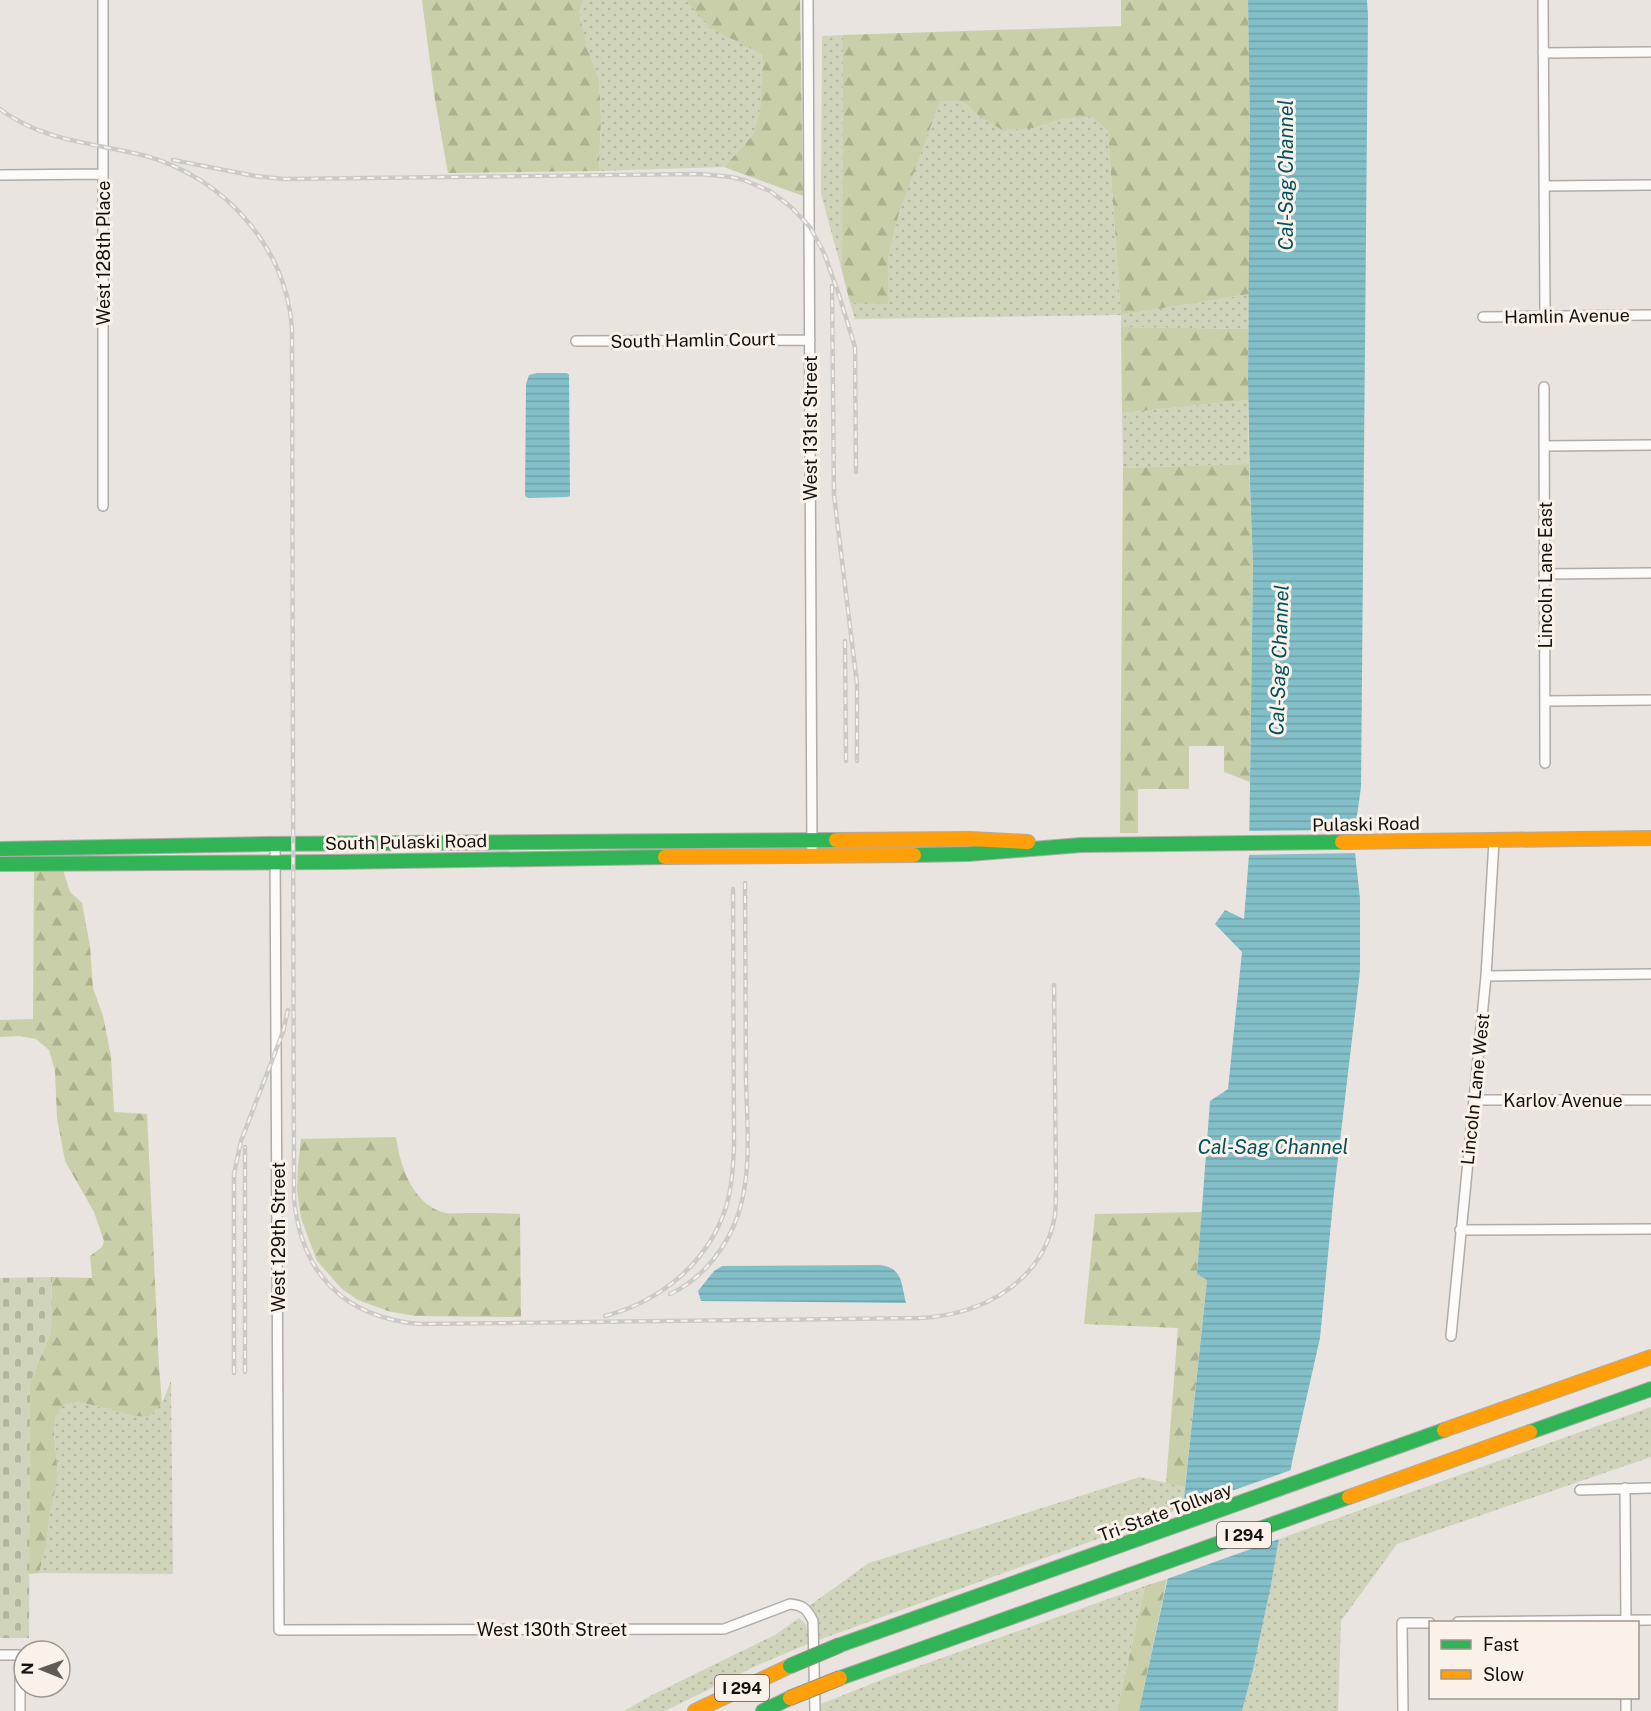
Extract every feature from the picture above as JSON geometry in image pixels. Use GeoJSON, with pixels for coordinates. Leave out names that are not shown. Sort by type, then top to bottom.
{"type":"FeatureCollection","features":[{"type":"Feature","properties":{"kind":"main road","name":"Pulaski Road"},"geometry":{"type":"LineString","coordinates":[[812,840],[969,838],[1081,845]]}},
{"type":"Feature","properties":{"kind":"main road","name":"Pulaski Road"},"geometry":{"type":"LineString","coordinates":[[812,856],[968,854],[1081,845],[1651,838]]}},
{"type":"Feature","properties":{"kind":"main road","name":"South Pulaski Road"},"geometry":{"type":"LineString","coordinates":[[0,849],[275,844],[812,840]]}},
{"type":"Feature","properties":{"kind":"main road","name":"South Pulaski Road"},"geometry":{"type":"LineString","coordinates":[[0,864],[812,856]]}},
{"type":"Feature","properties":{"kind":"main road","name":"Tri-State Tollway"},"geometry":{"type":"LineString","coordinates":[[695,1711],[840,1645],[1651,1357]]}},
{"type":"Feature","properties":{"kind":"main road","name":"I 294"},"geometry":{"type":"LineString","coordinates":[[763,1711],[840,1678],[1651,1389]]}},
{"type":"Feature","properties":{"kind":"street","name":"West 128th Place"},"geometry":{"type":"LineString","coordinates":[[103,0],[104,506]]}},
{"type":"Feature","properties":{"kind":"street","name":"West 131st Street"},"geometry":{"type":"LineString","coordinates":[[808,0],[812,856]]}},
{"type":"Feature","properties":{"kind":"street"},"geometry":{"type":"LineString","coordinates":[[1543,0],[1545,316]]}},
{"type":"Feature","properties":{"kind":"street"},"geometry":{"type":"LineString","coordinates":[[1543,53],[1651,52]]}},
{"type":"Feature","properties":{"kind":"street"},"geometry":{"type":"LineString","coordinates":[[0,175],[103,174]]}},
{"type":"Feature","properties":{"kind":"street"},"geometry":{"type":"LineString","coordinates":[[1544,186],[1651,184]]}},
{"type":"Feature","properties":{"kind":"street","name":"Hamlin Avenue"},"geometry":{"type":"LineString","coordinates":[[1483,317],[1651,315]]}},
{"type":"Feature","properties":{"kind":"street","name":"South Hamlin Court"},"geometry":{"type":"LineString","coordinates":[[576,341],[810,340]]}},
{"type":"Feature","properties":{"kind":"street","name":"Lincoln Lane East"},"geometry":{"type":"LineString","coordinates":[[1544,387],[1545,763]]}},
{"type":"Feature","properties":{"kind":"street"},"geometry":{"type":"LineString","coordinates":[[1544,446],[1651,445]]}},
{"type":"Feature","properties":{"kind":"street"},"geometry":{"type":"LineString","coordinates":[[1544,574],[1651,573]]}},
{"type":"Feature","properties":{"kind":"street"},"geometry":{"type":"LineString","coordinates":[[1545,701],[1651,700]]}},
{"type":"Feature","properties":{"kind":"street","name":"Lincoln Lane West"},"geometry":{"type":"LineString","coordinates":[[1451,1336],[1486,976],[1494,841]]}},
{"type":"Feature","properties":{"kind":"street","name":"West 129th Street"},"geometry":{"type":"LineString","coordinates":[[275,844],[279,1630]]}},
{"type":"Feature","properties":{"kind":"street"},"geometry":{"type":"LineString","coordinates":[[1486,976],[1651,974]]}},
{"type":"Feature","properties":{"kind":"street","name":"Karlov Avenue"},"geometry":{"type":"LineString","coordinates":[[1474,1100],[1651,1100]]}},
{"type":"Feature","properties":{"kind":"street"},"geometry":{"type":"LineString","coordinates":[[1460,1230],[1651,1229]]}},
{"type":"Feature","properties":{"kind":"street"},"geometry":{"type":"LineString","coordinates":[[1625,1488],[1626,1621]]}},
{"type":"Feature","properties":{"kind":"street"},"geometry":{"type":"LineString","coordinates":[[1580,1490],[1651,1488]]}},
{"type":"Feature","properties":{"kind":"street","name":"West 130th Street"},"geometry":{"type":"LineString","coordinates":[[279,1630],[724,1629],[790,1604],[799,1605],[806,1608],[813,1621],[815,1711]]}},
{"type":"Feature","properties":{"kind":"street"},"geometry":{"type":"LineString","coordinates":[[1403,1711],[1402,1623],[1429,1623]]}},
{"type":"Feature","properties":{"kind":"street"},"geometry":{"type":"LineString","coordinates":[[0,1655],[20,1655],[20,1711]]}},
{"type":"Feature","properties":{"kind":"green space"},"geometry":{"type":"Polygon","coordinates":[[[422,0],[583,0],[579,13],[599,80],[601,117],[599,171],[448,173],[435,100],[422,0]]]}},
{"type":"Feature","properties":{"kind":"green space"},"geometry":{"type":"Polygon","coordinates":[[[583,0],[685,0],[763,55],[760,110],[753,135],[724,167],[599,171],[601,117],[599,80],[579,13],[583,0]]]}},
{"type":"Feature","properties":{"kind":"green space"},"geometry":{"type":"Polygon","coordinates":[[[685,0],[800,0],[803,196],[724,167],[753,135],[760,110],[763,55],[711,28],[685,0]]]}},
{"type":"Feature","properties":{"kind":"green space"},"geometry":{"type":"Polygon","coordinates":[[[1121,0],[1248,0],[1249,294],[1121,315],[1108,132],[1093,117],[1066,118],[1033,128],[1002,130],[979,116],[962,101],[940,101],[899,213],[888,259],[888,304],[850,303],[842,271],[843,35],[1121,26],[1121,0]]]}},
{"type":"Feature","properties":{"kind":"green space"},"geometry":{"type":"Polygon","coordinates":[[[843,35],[842,271],[821,194],[822,36],[843,35]]]}},
{"type":"Feature","properties":{"kind":"green space"},"geometry":{"type":"Polygon","coordinates":[[[939,101],[962,101],[979,116],[1033,128],[1066,118],[1094,117],[1108,133],[1121,315],[855,319],[850,303],[888,303],[888,259],[899,213],[939,101]]]}},
{"type":"Feature","properties":{"kind":"green space"},"geometry":{"type":"Polygon","coordinates":[[[1249,294],[1248,329],[1121,327],[1121,315],[1249,294]]]}},
{"type":"Feature","properties":{"kind":"green space"},"geometry":{"type":"Polygon","coordinates":[[[1121,327],[1248,329],[1248,400],[1122,413],[1121,327]]]}},
{"type":"Feature","properties":{"kind":"green space"},"geometry":{"type":"Polygon","coordinates":[[[1248,400],[1249,464],[1123,468],[1122,413],[1248,400]]]}},
{"type":"Feature","properties":{"kind":"green space"},"geometry":{"type":"Polygon","coordinates":[[[1249,464],[1253,566],[1250,782],[1224,772],[1224,746],[1189,746],[1189,789],[1138,789],[1138,833],[1120,833],[1123,468],[1249,464]]]}},
{"type":"Feature","properties":{"kind":"green space"},"geometry":{"type":"Polygon","coordinates":[[[34,870],[63,870],[70,892],[82,903],[90,946],[93,988],[103,1016],[111,1056],[114,1112],[147,1114],[162,1403],[149,1417],[134,1416],[80,1402],[63,1405],[56,1416],[54,1433],[58,1476],[46,1546],[39,1573],[29,1574],[30,1382],[51,1332],[52,1277],[92,1278],[90,1256],[102,1247],[104,1241],[94,1212],[65,1161],[57,1118],[55,1071],[49,1050],[36,1039],[19,1036],[0,1037],[0,1020],[33,1019],[34,870]]]}},
{"type":"Feature","properties":{"kind":"green space"},"geometry":{"type":"Polygon","coordinates":[[[396,1137],[401,1160],[410,1183],[417,1194],[435,1209],[446,1213],[520,1214],[521,1317],[415,1316],[388,1311],[358,1300],[342,1289],[317,1261],[301,1218],[297,1190],[301,1139],[396,1137]]]}},
{"type":"Feature","properties":{"kind":"green space"},"geometry":{"type":"Polygon","coordinates":[[[1202,1212],[1197,1274],[1207,1279],[1185,1487],[1166,1483],[1178,1328],[1084,1324],[1095,1214],[1202,1212]]]}},
{"type":"Feature","properties":{"kind":"green space"},"geometry":{"type":"Polygon","coordinates":[[[52,1277],[51,1332],[30,1382],[29,1638],[0,1638],[0,1278],[52,1277]]]}},
{"type":"Feature","properties":{"kind":"green space"},"geometry":{"type":"Polygon","coordinates":[[[171,1381],[173,1574],[39,1573],[58,1476],[54,1433],[56,1416],[63,1405],[80,1402],[134,1416],[149,1417],[162,1403],[171,1381]]]}},
{"type":"Feature","properties":{"kind":"green space"},"geometry":{"type":"Polygon","coordinates":[[[1651,1407],[1651,1457],[1397,1544],[1341,1621],[1338,1711],[1242,1711],[1279,1539],[1651,1407]]]}},
{"type":"Feature","properties":{"kind":"green space"},"geometry":{"type":"Polygon","coordinates":[[[1140,1477],[1185,1487],[1183,1508],[813,1642],[806,1608],[869,1563],[1140,1477]]]}},
{"type":"Feature","properties":{"kind":"green space"},"geometry":{"type":"Polygon","coordinates":[[[1167,1579],[1139,1711],[1117,1711],[1145,1586],[1167,1579]]]}},
{"type":"Feature","properties":{"kind":"green space"},"geometry":{"type":"Polygon","coordinates":[[[1145,1586],[1117,1711],[821,1711],[821,1704],[891,1676],[1145,1586]]]}},
{"type":"Feature","properties":{"kind":"green space"},"geometry":{"type":"Polygon","coordinates":[[[799,1618],[806,1626],[810,1643],[760,1664],[665,1711],[624,1711],[775,1635],[799,1618]]]}},
{"type":"Feature","properties":{"kind":"water","name":"Cal-Sag Channel"},"geometry":{"type":"Polygon","coordinates":[[[1248,0],[1367,0],[1361,787],[1355,830],[1360,898],[1360,971],[1334,1192],[1320,1338],[1292,1462],[1271,1585],[1242,1711],[1139,1711],[1183,1508],[1207,1280],[1197,1274],[1210,1101],[1228,1089],[1242,952],[1215,924],[1225,910],[1244,919],[1249,855],[1253,566],[1248,381],[1250,127],[1248,0]]]}},
{"type":"Feature","properties":{"kind":"water"},"geometry":{"type":"Polygon","coordinates":[[[567,373],[569,375],[570,496],[567,497],[528,498],[525,496],[526,384],[529,375],[567,373]]]}},
{"type":"Feature","properties":{"kind":"water"},"geometry":{"type":"Polygon","coordinates":[[[880,1265],[893,1269],[897,1273],[902,1283],[906,1303],[701,1301],[698,1291],[714,1271],[722,1266],[880,1265]]]}},
{"type":"Feature","properties":{"kind":"pier"},"geometry":{"type":"Polygon","coordinates":[[[1355,830],[1355,853],[1246,855],[1246,831],[1355,830]]]}},
{"type":"Feature","properties":{"kind":"pier"},"geometry":{"type":"Polygon","coordinates":[[[1294,1469],[1282,1538],[1164,1580],[1180,1509],[1294,1469]]]}},
{"type":"Feature","properties":{"kind":"railway"},"geometry":{"type":"LineString","coordinates":[[0,109],[17,120],[52,135],[146,156],[175,166],[201,181],[226,199],[247,220],[278,271],[288,300],[292,330],[294,1198],[298,1225],[306,1249],[317,1269],[331,1287],[348,1301],[369,1312],[392,1320],[419,1324],[920,1318],[966,1310],[987,1302],[1024,1276],[1038,1259],[1049,1239],[1055,1215],[1054,985]]}},
{"type":"Feature","properties":{"kind":"railway"},"geometry":{"type":"LineString","coordinates":[[173,160],[255,176],[284,179],[701,174],[744,180],[770,191],[791,207],[810,227],[824,253],[855,347],[856,472]]}},
{"type":"Feature","properties":{"kind":"railway"},"geometry":{"type":"LineString","coordinates":[[832,286],[834,495],[857,684],[857,761]]}},
{"type":"Feature","properties":{"kind":"railway"},"geometry":{"type":"LineString","coordinates":[[845,641],[846,761]]}},
{"type":"Feature","properties":{"kind":"railway"},"geometry":{"type":"LineString","coordinates":[[670,1294],[693,1280],[721,1249],[739,1212],[746,1180],[748,1146],[745,883]]}},
{"type":"Feature","properties":{"kind":"railway"},"geometry":{"type":"LineString","coordinates":[[605,1316],[645,1301],[680,1277],[707,1246],[726,1207],[733,1170],[734,1147],[733,889]]}},
{"type":"Feature","properties":{"kind":"railway"},"geometry":{"type":"LineString","coordinates":[[234,1373],[234,1174],[241,1141],[283,1032],[288,1010]]}},
{"type":"Feature","properties":{"kind":"railway"},"geometry":{"type":"LineString","coordinates":[[245,1147],[245,1372]]}},
{"type":"Feature","properties":{"kind":"traffic: fast"},"geometry":{"type":"LineString","coordinates":[[0,849],[263,844],[836,840]]}},
{"type":"Feature","properties":{"kind":"traffic: fast"},"geometry":{"type":"LineString","coordinates":[[914,855],[968,854],[1081,845],[1342,842]]}},
{"type":"Feature","properties":{"kind":"traffic: fast"},"geometry":{"type":"LineString","coordinates":[[0,864],[665,857]]}},
{"type":"Feature","properties":{"kind":"traffic: fast"},"geometry":{"type":"LineString","coordinates":[[1530,1432],[1651,1389]]}},
{"type":"Feature","properties":{"kind":"traffic: fast"},"geometry":{"type":"LineString","coordinates":[[840,1645],[1444,1430]]}},
{"type":"Feature","properties":{"kind":"traffic: fast"},"geometry":{"type":"LineString","coordinates":[[840,1678],[1349,1497]]}},
{"type":"Feature","properties":{"kind":"traffic: fast"},"geometry":{"type":"LineString","coordinates":[[790,1666],[840,1645]]}},
{"type":"Feature","properties":{"kind":"traffic: fast"},"geometry":{"type":"LineString","coordinates":[[763,1711],[790,1698]]}},
{"type":"Feature","properties":{"kind":"traffic: slow"},"geometry":{"type":"LineString","coordinates":[[1342,842],[1651,838]]}},
{"type":"Feature","properties":{"kind":"traffic: slow"},"geometry":{"type":"LineString","coordinates":[[836,840],[970,839],[1028,842]]}},
{"type":"Feature","properties":{"kind":"traffic: slow"},"geometry":{"type":"LineString","coordinates":[[665,857],[914,855]]}},
{"type":"Feature","properties":{"kind":"traffic: slow"},"geometry":{"type":"LineString","coordinates":[[1444,1430],[1651,1357]]}},
{"type":"Feature","properties":{"kind":"traffic: slow"},"geometry":{"type":"LineString","coordinates":[[1349,1497],[1530,1432]]}},
{"type":"Feature","properties":{"kind":"traffic: slow"},"geometry":{"type":"LineString","coordinates":[[695,1711],[790,1666]]}},
{"type":"Feature","properties":{"kind":"traffic: slow"},"geometry":{"type":"LineString","coordinates":[[790,1698],[840,1678]]}}]}
